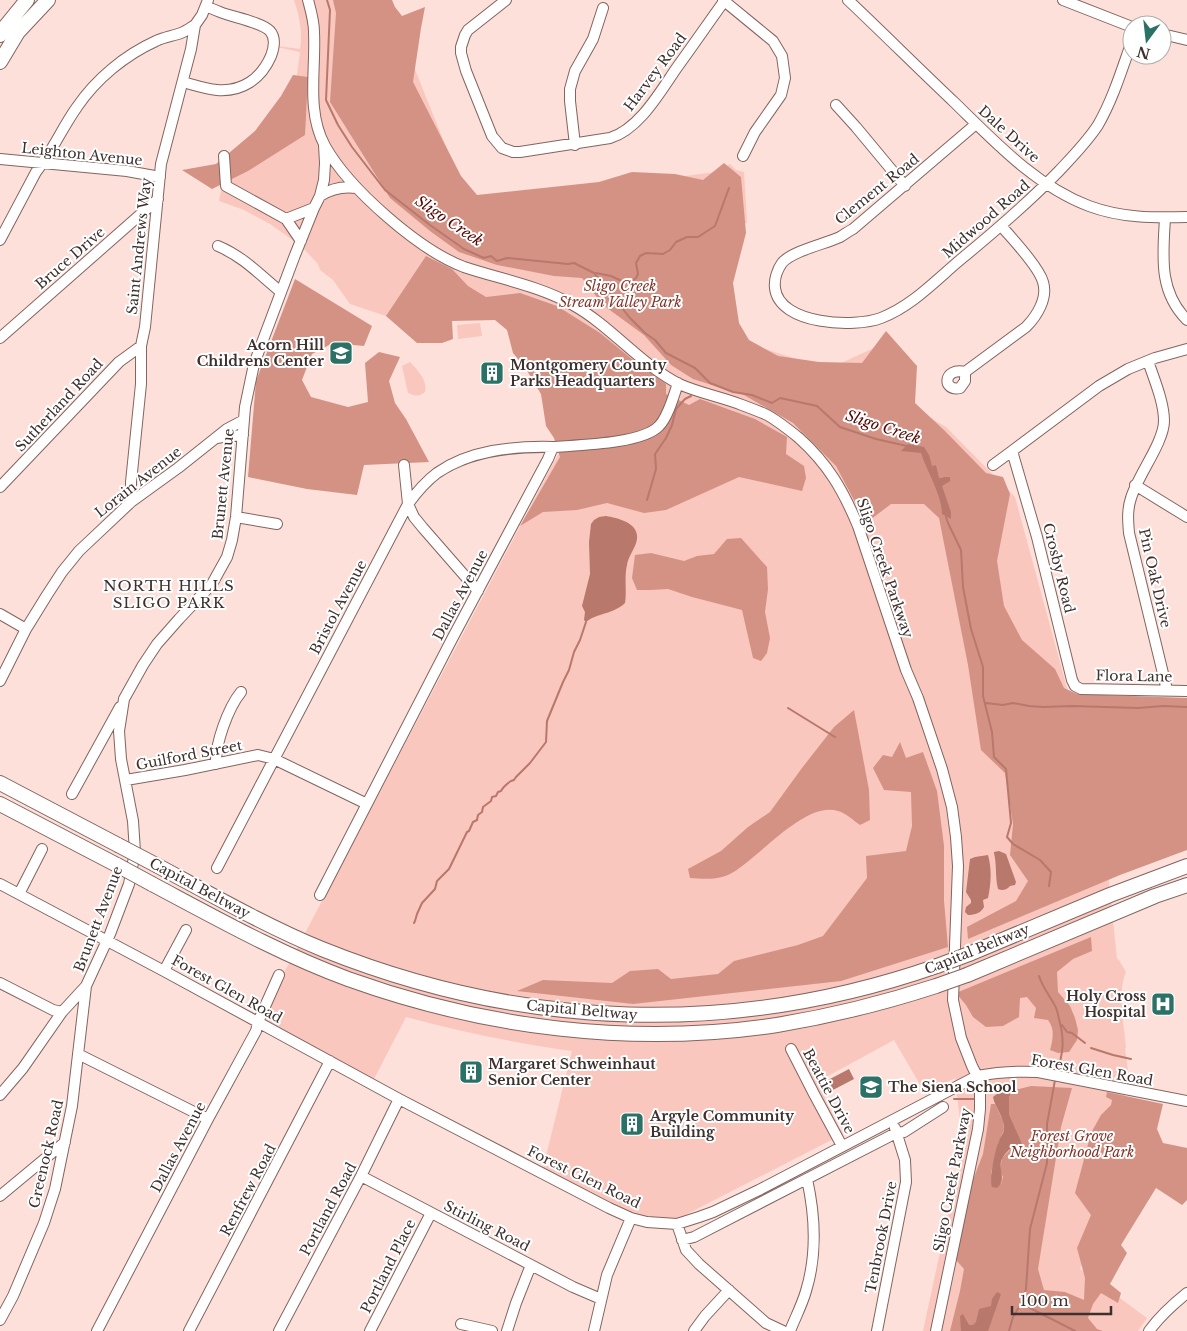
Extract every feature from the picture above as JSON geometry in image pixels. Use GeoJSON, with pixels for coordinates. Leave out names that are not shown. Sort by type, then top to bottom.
{"type":"FeatureCollection","features":[{"type":"Feature","properties":{"kind":"highway"},"geometry":{"type":"LineString","coordinates":[[0,35],[20,6],[27,0]]}},
{"type":"Feature","properties":{"kind":"highway"},"geometry":{"type":"LineString","coordinates":[[0,62],[18,32],[48,0]]}},
{"type":"Feature","properties":{"kind":"highway","name":"Capital Beltway"},"geometry":{"type":"LineString","coordinates":[[4,785],[278,928],[353,961],[393,975],[473,996],[549,1009],[630,1015],[697,1014],[737,1011],[821,998],[901,978],[969,954],[1110,894],[1187,866]]}},
{"type":"Feature","properties":{"kind":"highway","name":"Capital Beltway"},"geometry":{"type":"LineString","coordinates":[[0,804],[269,945],[347,978],[387,992],[468,1014],[507,1022],[583,1031],[656,1033],[738,1029],[823,1017],[870,1006],[967,975],[1092,922],[1187,885]]}},
{"type":"Feature","properties":{"kind":"highway"},"geometry":{"type":"LineString","coordinates":[[0,812],[117,865]]}},
{"type":"Feature","properties":{"kind":"street","name":"Sligo Creek Parkway"},"geometry":{"type":"LineString","coordinates":[[308,0],[312,13],[314,33],[313,101],[319,132],[324,144],[336,162],[372,203],[399,226],[437,253],[464,266],[544,292],[572,304],[598,321],[656,369],[678,383],[740,404],[766,415],[788,428],[813,451],[832,474],[849,503],[939,760],[952,807],[956,837],[958,866],[953,1000],[961,1038],[977,1076],[980,1089],[980,1109],[978,1129],[936,1331]]}},
{"type":"Feature","properties":{"kind":"street","name":"Harvey Road"},"geometry":{"type":"LineString","coordinates":[[506,0],[468,30],[461,47],[461,53],[466,71],[492,136],[502,148],[513,152],[615,137],[635,123],[650,105],[724,0]]}},
{"type":"Feature","properties":{"kind":"street"},"geometry":{"type":"LineString","coordinates":[[724,0],[773,41],[782,56],[785,78],[780,95],[755,132],[744,156]]}},
{"type":"Feature","properties":{"kind":"street","name":"Dale Drive"},"geometry":{"type":"LineString","coordinates":[[848,0],[1010,156],[1056,191],[1091,207],[1111,213],[1146,218],[1187,217]]}},
{"type":"Feature","properties":{"kind":"street"},"geometry":{"type":"LineString","coordinates":[[1063,0],[1122,23]]}},
{"type":"Feature","properties":{"kind":"street"},"geometry":{"type":"LineString","coordinates":[[183,82],[215,90],[240,88],[252,82],[261,73],[274,49],[274,38],[270,31],[262,25],[220,12],[207,3]]}},
{"type":"Feature","properties":{"kind":"street","name":"Saint Andrews Way"},"geometry":{"type":"LineString","coordinates":[[131,502],[131,482],[141,384],[141,346],[145,327],[161,164],[191,50],[195,25],[207,3]]}},
{"type":"Feature","properties":{"kind":"street"},"geometry":{"type":"LineString","coordinates":[[575,144],[570,89],[575,71],[593,39],[603,8]]}},
{"type":"Feature","properties":{"kind":"street"},"geometry":{"type":"LineString","coordinates":[[0,240],[36,172],[78,106],[90,91],[120,62],[157,40],[183,32],[195,25]]}},
{"type":"Feature","properties":{"kind":"street"},"geometry":{"type":"LineString","coordinates":[[1172,36],[1187,40]]}},
{"type":"Feature","properties":{"kind":"street","name":"Midwood Road"},"geometry":{"type":"LineString","coordinates":[[879,318],[901,309],[916,298],[1001,226],[1075,154],[1098,124],[1112,97],[1123,65]]}},
{"type":"Feature","properties":{"kind":"street"},"geometry":{"type":"LineString","coordinates":[[836,106],[905,186]]}},
{"type":"Feature","properties":{"kind":"street","name":"Clement Road"},"geometry":{"type":"LineString","coordinates":[[879,318],[853,324],[828,323],[794,313],[784,305],[776,293],[776,274],[790,256],[842,236],[853,229],[976,124]]}},
{"type":"Feature","properties":{"kind":"street","name":"Brunett Avenue"},"geometry":{"type":"LineString","coordinates":[[0,1095],[23,1068],[62,1012],[86,986],[130,884],[135,852],[134,821],[121,759],[119,731],[124,699],[157,644],[212,584],[230,548],[236,517],[245,407],[254,364],[320,196],[324,182],[324,144]]}},
{"type":"Feature","properties":{"kind":"street"},"geometry":{"type":"LineString","coordinates":[[224,156],[226,186],[286,219],[301,241]]}},
{"type":"Feature","properties":{"kind":"street","name":"Leighton Avenue"},"geometry":{"type":"LineString","coordinates":[[0,159],[127,171],[160,177]]}},
{"type":"Feature","properties":{"kind":"street"},"geometry":{"type":"LineString","coordinates":[[320,196],[338,188],[357,188]]}},
{"type":"Feature","properties":{"kind":"street","name":"Bruce Drive"},"geometry":{"type":"LineString","coordinates":[[0,338],[158,199]]}},
{"type":"Feature","properties":{"kind":"street"},"geometry":{"type":"LineString","coordinates":[[286,219],[314,208]]}},
{"type":"Feature","properties":{"kind":"street"},"geometry":{"type":"LineString","coordinates":[[1165,218],[1163,266],[1169,292],[1175,307],[1187,320]]}},
{"type":"Feature","properties":{"kind":"street"},"geometry":{"type":"LineString","coordinates":[[965,372],[1026,327],[1033,320],[1041,306],[1043,282],[1023,252],[1001,226]]}},
{"type":"Feature","properties":{"kind":"street"},"geometry":{"type":"LineString","coordinates":[[218,246],[241,258],[281,292]]}},
{"type":"Feature","properties":{"kind":"street","name":"Sutherland Road"},"geometry":{"type":"LineString","coordinates":[[0,487],[119,362],[141,346]]}},
{"type":"Feature","properties":{"kind":"street"},"geometry":{"type":"LineString","coordinates":[[993,465],[1098,386],[1128,369],[1155,358],[1187,349]]}},
{"type":"Feature","properties":{"kind":"street","name":"Pin Oak Drive"},"geometry":{"type":"LineString","coordinates":[[1148,361],[1163,409],[1163,434],[1135,485],[1128,511],[1129,533],[1167,690]]}},
{"type":"Feature","properties":{"kind":"street"},"geometry":{"type":"LineString","coordinates":[[553,447],[639,437],[650,433],[661,425],[678,383]]}},
{"type":"Feature","properties":{"kind":"street","name":"Lorain Avenue"},"geometry":{"type":"LineString","coordinates":[[0,681],[26,628],[47,594],[68,565],[99,531],[131,502],[178,468],[213,439],[244,420]]}},
{"type":"Feature","properties":{"kind":"street"},"geometry":{"type":"LineString","coordinates":[[213,439],[222,436],[243,435]]}},
{"type":"Feature","properties":{"kind":"street","name":"Bristol Avenue"},"geometry":{"type":"LineString","coordinates":[[217,868],[408,504],[427,482],[438,473],[470,456],[530,446],[553,447]]}},
{"type":"Feature","properties":{"kind":"street","name":"Dallas Avenue"},"geometry":{"type":"LineString","coordinates":[[320,896],[553,447]]}},
{"type":"Feature","properties":{"kind":"street","name":"Crosby Road"},"geometry":{"type":"LineString","coordinates":[[1012,451],[1037,537],[1072,680],[1076,686],[1081,688]]}},
{"type":"Feature","properties":{"kind":"street"},"geometry":{"type":"LineString","coordinates":[[404,465],[408,504],[414,517],[478,591]]}},
{"type":"Feature","properties":{"kind":"street"},"geometry":{"type":"LineString","coordinates":[[1135,485],[1187,517]]}},
{"type":"Feature","properties":{"kind":"street"},"geometry":{"type":"LineString","coordinates":[[236,517],[277,524]]}},
{"type":"Feature","properties":{"kind":"street"},"geometry":{"type":"LineString","coordinates":[[0,614],[26,628]]}},
{"type":"Feature","properties":{"kind":"street","name":"Flora Lane"},"geometry":{"type":"LineString","coordinates":[[1081,688],[1187,691]]}},
{"type":"Feature","properties":{"kind":"street"},"geometry":{"type":"LineString","coordinates":[[216,764],[215,754],[218,744],[235,700],[241,692]]}},
{"type":"Feature","properties":{"kind":"street"},"geometry":{"type":"LineString","coordinates":[[72,794],[124,699]]}},
{"type":"Feature","properties":{"kind":"street","name":"Guilford Street"},"geometry":{"type":"LineString","coordinates":[[126,780],[258,756],[274,759],[367,804]]}},
{"type":"Feature","properties":{"kind":"street"},"geometry":{"type":"LineString","coordinates":[[19,894],[42,849]]}},
{"type":"Feature","properties":{"kind":"street","name":"Forest Glen Road"},"geometry":{"type":"LineString","coordinates":[[0,884],[399,1099],[609,1208],[631,1218],[647,1222],[677,1224],[721,1208],[977,1076],[1015,1071],[1058,1075],[1187,1101]]}},
{"type":"Feature","properties":{"kind":"street"},"geometry":{"type":"LineString","coordinates":[[164,971],[186,930]]}},
{"type":"Feature","properties":{"kind":"street","name":"Dallas Avenue"},"geometry":{"type":"LineString","coordinates":[[98,1331],[256,1031],[258,1022],[279,975]]}},
{"type":"Feature","properties":{"kind":"street"},"geometry":{"type":"LineString","coordinates":[[0,983],[53,1010],[62,1012]]}},
{"type":"Feature","properties":{"kind":"street","name":"Greenock Road"},"geometry":{"type":"LineString","coordinates":[[0,1320],[13,1296],[44,1223],[55,1189],[72,1106],[86,986]]}},
{"type":"Feature","properties":{"kind":"street","name":"Beattie Drive"},"geometry":{"type":"LineString","coordinates":[[791,1049],[842,1146]]}},
{"type":"Feature","properties":{"kind":"street"},"geometry":{"type":"LineString","coordinates":[[78,1054],[208,1119]]}},
{"type":"Feature","properties":{"kind":"street","name":"Renfrew Road"},"geometry":{"type":"LineString","coordinates":[[189,1331],[330,1062]]}},
{"type":"Feature","properties":{"kind":"street","name":"Portland Road"},"geometry":{"type":"LineString","coordinates":[[279,1331],[361,1176],[399,1099]]}},
{"type":"Feature","properties":{"kind":"street"},"geometry":{"type":"LineString","coordinates":[[682,1240],[694,1237],[896,1133],[904,1132],[944,1108]]}},
{"type":"Feature","properties":{"kind":"street","name":"Tenbrook Drive"},"geometry":{"type":"LineString","coordinates":[[877,1331],[906,1182],[905,1160],[892,1120]]}},
{"type":"Feature","properties":{"kind":"street"},"geometry":{"type":"LineString","coordinates":[[0,1196],[65,1142]]}},
{"type":"Feature","properties":{"kind":"street","name":"Stirling Road"},"geometry":{"type":"LineString","coordinates":[[361,1176],[601,1300]]}},
{"type":"Feature","properties":{"kind":"street"},"geometry":{"type":"LineString","coordinates":[[790,1331],[806,1291],[812,1264],[814,1229],[811,1199],[806,1179]]}},
{"type":"Feature","properties":{"kind":"street","name":"Portland Place"},"geometry":{"type":"LineString","coordinates":[[370,1331],[431,1213]]}},
{"type":"Feature","properties":{"kind":"street"},"geometry":{"type":"LineString","coordinates":[[594,1331],[607,1275],[631,1218]]}},
{"type":"Feature","properties":{"kind":"street"},"geometry":{"type":"LineString","coordinates":[[677,1224],[686,1250],[699,1264],[766,1323],[783,1331]]}},
{"type":"Feature","properties":{"kind":"street"},"geometry":{"type":"LineString","coordinates":[[508,1331],[516,1303],[531,1265]]}},
{"type":"Feature","properties":{"kind":"street"},"geometry":{"type":"LineString","coordinates":[[694,1331],[729,1290]]}},
{"type":"Feature","properties":{"kind":"street"},"geometry":{"type":"LineString","coordinates":[[1148,1331],[1156,1320],[1187,1293]]}},
{"type":"Feature","properties":{"kind":"street"},"geometry":{"type":"LineString","coordinates":[[461,1324],[492,1331]]}},
{"type":"Feature","properties":{"kind":"green space"},"geometry":{"type":"Polygon","coordinates":[[[294,0],[387,0],[469,204],[716,172],[730,164],[736,170],[744,172],[747,223],[742,224],[730,273],[740,341],[828,369],[874,348],[900,400],[946,427],[1015,497],[1070,699],[1106,853],[1117,959],[1126,972],[1123,980],[1122,999],[1130,1086],[1126,1086],[1113,1180],[1080,1269],[1147,1318],[1138,1331],[923,1331],[963,1145],[955,1078],[925,1093],[894,1040],[817,1082],[840,1129],[847,1132],[660,1228],[543,1168],[572,1051],[489,1037],[406,1017],[373,1081],[258,1022],[563,445],[557,438],[510,309],[389,317],[350,304],[333,280],[320,270],[318,264],[294,241],[270,224],[244,210],[219,201],[227,159],[270,120],[296,82],[300,52],[277,47],[300,49],[300,24],[294,0]]]}},
{"type":"Feature","properties":{"kind":"green space","name":"Sligo Creek Stream Valley Park"},"geometry":{"type":"Polygon","coordinates":[[[333,0],[392,0],[402,16],[425,7],[413,82],[461,176],[477,195],[599,182],[632,172],[675,174],[703,180],[724,163],[741,177],[746,233],[733,283],[739,323],[749,340],[778,356],[819,362],[862,363],[886,331],[917,366],[915,403],[986,473],[1003,477],[1010,494],[997,561],[1004,606],[1022,640],[1055,669],[1064,688],[1077,694],[1187,698],[1187,850],[1120,875],[968,939],[967,927],[1016,901],[1028,881],[1010,855],[1013,824],[1005,773],[981,750],[968,665],[939,518],[924,504],[891,504],[866,523],[836,466],[793,423],[744,395],[693,379],[671,365],[644,335],[603,305],[582,278],[554,276],[497,265],[459,252],[390,198],[330,102],[336,13],[333,0]]]}},
{"type":"Feature","properties":{"kind":"green space"},"geometry":{"type":"Polygon","coordinates":[[[293,75],[308,77],[305,135],[248,171],[212,189],[182,170],[216,164],[255,131],[281,96],[293,75]]]}},
{"type":"Feature","properties":{"kind":"green space"},"geometry":{"type":"Polygon","coordinates":[[[426,256],[452,269],[468,286],[486,297],[520,293],[557,306],[600,333],[666,384],[666,394],[689,405],[700,399],[755,419],[787,437],[786,454],[804,466],[806,478],[802,491],[739,477],[666,510],[644,513],[607,503],[577,510],[543,512],[520,526],[560,457],[554,438],[546,426],[541,394],[526,369],[513,353],[507,330],[495,320],[452,321],[453,339],[442,343],[417,343],[386,316],[426,256]]]}},
{"type":"Feature","properties":{"kind":"green space"},"geometry":{"type":"Polygon","coordinates":[[[295,279],[372,326],[364,346],[333,343],[312,354],[302,380],[311,397],[348,407],[368,402],[365,363],[379,352],[400,357],[389,381],[395,403],[406,419],[429,462],[364,465],[357,495],[307,489],[248,477],[256,381],[295,279]]]}},
{"type":"Feature","properties":{"kind":"green space"},"geometry":{"type":"Polygon","coordinates":[[[480,323],[482,336],[458,339],[457,325],[480,323]]]}},
{"type":"Feature","properties":{"kind":"green space"},"geometry":{"type":"Polygon","coordinates":[[[410,362],[425,383],[426,388],[423,394],[415,395],[408,393],[402,366],[410,362]]]}},
{"type":"Feature","properties":{"kind":"green space"},"geometry":{"type":"Polygon","coordinates":[[[741,538],[767,567],[768,589],[765,612],[770,638],[767,653],[761,661],[753,658],[742,610],[668,589],[637,590],[632,578],[635,555],[651,553],[684,561],[697,556],[714,554],[727,539],[741,538]]]}},
{"type":"Feature","properties":{"kind":"green space"},"geometry":{"type":"Polygon","coordinates":[[[854,710],[869,790],[870,820],[860,825],[838,811],[825,810],[811,814],[781,834],[740,868],[728,875],[704,879],[690,878],[688,869],[721,851],[748,827],[770,812],[834,727],[854,710]]]}},
{"type":"Feature","properties":{"kind":"green space"},"geometry":{"type":"Polygon","coordinates":[[[900,742],[906,758],[923,752],[937,791],[944,846],[944,901],[948,947],[841,981],[633,1004],[517,991],[543,980],[612,983],[630,971],[658,969],[671,979],[718,974],[734,961],[798,945],[823,936],[867,878],[866,856],[906,851],[912,826],[911,792],[884,790],[873,768],[883,755],[892,757],[900,742]]]}},
{"type":"Feature","properties":{"kind":"green space"},"geometry":{"type":"Polygon","coordinates":[[[1091,937],[1092,951],[1073,959],[1057,972],[1058,992],[1070,1006],[1078,1030],[1077,1040],[1069,1052],[1058,1053],[1050,1050],[1053,1034],[1052,1027],[1048,1020],[1034,1018],[1036,1008],[1027,997],[1020,998],[1019,1017],[1003,1026],[986,1027],[973,1017],[956,993],[1091,937]]]}},
{"type":"Feature","properties":{"kind":"green space"},"geometry":{"type":"Polygon","coordinates":[[[1031,1086],[1072,1088],[1061,1127],[1038,1269],[1044,1290],[1065,1292],[1084,1300],[1085,1278],[1077,1248],[1091,1215],[1075,1193],[1091,1133],[1101,1115],[1111,1105],[1112,1100],[1106,1097],[1107,1092],[1163,1104],[1157,1129],[1163,1143],[1187,1148],[1187,1200],[1182,1205],[1156,1188],[1121,1245],[1127,1253],[1110,1284],[1121,1293],[1118,1303],[1101,1293],[1093,1304],[1088,1318],[1097,1329],[1103,1331],[950,1331],[964,1269],[956,1260],[971,1185],[983,1154],[991,1104],[995,1104],[1003,1121],[1004,1130],[999,1141],[991,1173],[1001,1184],[1003,1177],[1000,1171],[1002,1158],[1015,1145],[1022,1150],[1024,1148],[1009,1114],[1009,1097],[1011,1091],[1031,1086]]]}},
{"type":"Feature","properties":{"kind":"shaded area"},"geometry":{"type":"Polygon","coordinates":[[[908,444],[924,447],[929,455],[932,466],[936,465],[939,478],[950,477],[950,481],[942,486],[951,512],[951,519],[942,514],[940,499],[921,453],[901,451],[908,444]]]}},
{"type":"Feature","properties":{"kind":"shaded area"},"geometry":{"type":"Polygon","coordinates":[[[606,516],[627,522],[635,529],[637,534],[626,570],[625,603],[621,607],[586,622],[582,606],[590,574],[589,542],[591,524],[599,517],[606,516]]]}},
{"type":"Feature","properties":{"kind":"shaded area"},"geometry":{"type":"Polygon","coordinates":[[[999,851],[1006,854],[1016,882],[1015,885],[1003,890],[998,889],[995,862],[994,852],[999,851]]]}},
{"type":"Feature","properties":{"kind":"shaded area"},"geometry":{"type":"Polygon","coordinates":[[[988,855],[991,876],[988,898],[983,900],[984,907],[981,911],[968,915],[965,912],[966,907],[971,903],[966,892],[970,859],[988,855]]]}},
{"type":"Feature","properties":{"kind":"shaded area"},"geometry":{"type":"Polygon","coordinates":[[[849,1069],[854,1079],[833,1090],[828,1080],[849,1069]]]}},
{"type":"Feature","properties":{"kind":"shaded area"},"geometry":{"type":"Polygon","coordinates":[[[1011,1091],[1009,1114],[1024,1150],[1015,1145],[1004,1155],[1001,1161],[1002,1181],[997,1188],[992,1187],[992,1171],[999,1140],[1004,1132],[1004,1126],[993,1097],[998,1093],[1011,1091]]]}},
{"type":"Feature","properties":{"kind":"shaded area"},"geometry":{"type":"Polygon","coordinates":[[[997,1292],[1001,1294],[988,1331],[961,1331],[960,1316],[963,1314],[969,1325],[973,1325],[976,1322],[979,1309],[991,1306],[992,1299],[997,1292]]]}},
{"type":"Feature","properties":{"kind":"waterway","name":"Sligo Creek"},"geometry":{"type":"LineString","coordinates":[[327,0],[330,10],[326,100],[338,125],[352,147],[385,190],[430,225],[464,249],[484,258],[491,256],[497,261],[507,258],[574,263],[594,273],[630,318],[655,340],[666,353],[695,368],[710,383],[733,392],[752,395],[772,403],[780,398],[817,406],[840,427],[876,439],[907,446]]}},
{"type":"Feature","properties":{"kind":"waterway"},"geometry":{"type":"LineString","coordinates":[[596,273],[611,276],[624,282],[632,281],[638,274],[636,263],[640,256],[646,253],[663,254],[670,250],[676,242],[687,237],[698,237],[715,226],[729,188]]}},
{"type":"Feature","properties":{"kind":"waterway"},"geometry":{"type":"LineString","coordinates":[[647,500],[656,469],[655,454],[666,438],[676,409],[685,399],[691,396]]}},
{"type":"Feature","properties":{"kind":"waterway","name":"Sligo Creek"},"geometry":{"type":"LineString","coordinates":[[946,517],[961,550],[963,587],[971,629],[983,667],[983,696],[992,732],[994,757],[1006,769],[1011,823],[1007,837],[1013,844],[1040,860],[1051,872],[1049,886]]}},
{"type":"Feature","properties":{"kind":"waterway"},"geometry":{"type":"LineString","coordinates":[[414,923],[422,903],[435,889],[437,881],[449,869],[467,832],[473,822],[477,820],[483,807],[491,801],[492,797],[496,796],[498,792],[514,780],[546,742],[547,721],[569,670],[586,622]]}},
{"type":"Feature","properties":{"kind":"waterway"},"geometry":{"type":"LineString","coordinates":[[986,703],[1003,705],[1013,703],[1043,707],[1187,707]]}},
{"type":"Feature","properties":{"kind":"waterway"},"geometry":{"type":"LineString","coordinates":[[788,708],[835,737]]}},
{"type":"Feature","properties":{"kind":"waterway"},"geometry":{"type":"LineString","coordinates":[[1039,976],[1056,1007],[1061,1027],[1061,1059],[1057,1073]]}},
{"type":"Feature","properties":{"kind":"waterway"},"geometry":{"type":"LineString","coordinates":[[1062,1025],[1067,1032],[1072,1033],[1085,1043]]}},
{"type":"Feature","properties":{"kind":"waterway"},"geometry":{"type":"LineString","coordinates":[[1091,1048],[1131,1059]]}},
{"type":"Feature","properties":{"kind":"waterway"},"geometry":{"type":"LineString","coordinates":[[1009,1331],[1013,1317],[1021,1304],[1026,1289],[1030,1229],[1047,1163],[1047,1124],[1055,1080]]}},
{"type":"Feature","properties":{"kind":"waterway"},"geometry":{"type":"LineString","coordinates":[[954,1099],[975,1099]]}},
{"type":"Feature","properties":{"kind":"waterway"},"geometry":{"type":"LineString","coordinates":[[1023,1299],[1030,1308],[1075,1331]]}},
{"type":"Feature","properties":{"kind":"place","name":"Acorn Hill Childrens Center"},"geometry":{"type":"Point","coordinates":[341,353]}},
{"type":"Feature","properties":{"kind":"place","name":"Montgomery County Parks Headquarters"},"geometry":{"type":"Point","coordinates":[492,373]}},
{"type":"Feature","properties":{"kind":"place","name":"Holy Cross Hospital"},"geometry":{"type":"Point","coordinates":[1163,1004]}},
{"type":"Feature","properties":{"kind":"place","name":"Margaret Schweinhaut Senior Center"},"geometry":{"type":"Point","coordinates":[471,1072]}},
{"type":"Feature","properties":{"kind":"place","name":"The Siena School"},"geometry":{"type":"Point","coordinates":[871,1087]}},
{"type":"Feature","properties":{"kind":"place","name":"Argyle Community Building"},"geometry":{"type":"Point","coordinates":[632,1124]}},
{"type":"Feature","properties":{"kind":"district","name":"NORTH HILLS SLIGO PARK"},"geometry":{"type":"Point","coordinates":[169,594]}},
{"type":"Feature","properties":{"kind":"park label","name":"Forest Grove Neighborhood Park"},"geometry":{"type":"Point","coordinates":[1072,1144]}}]}
